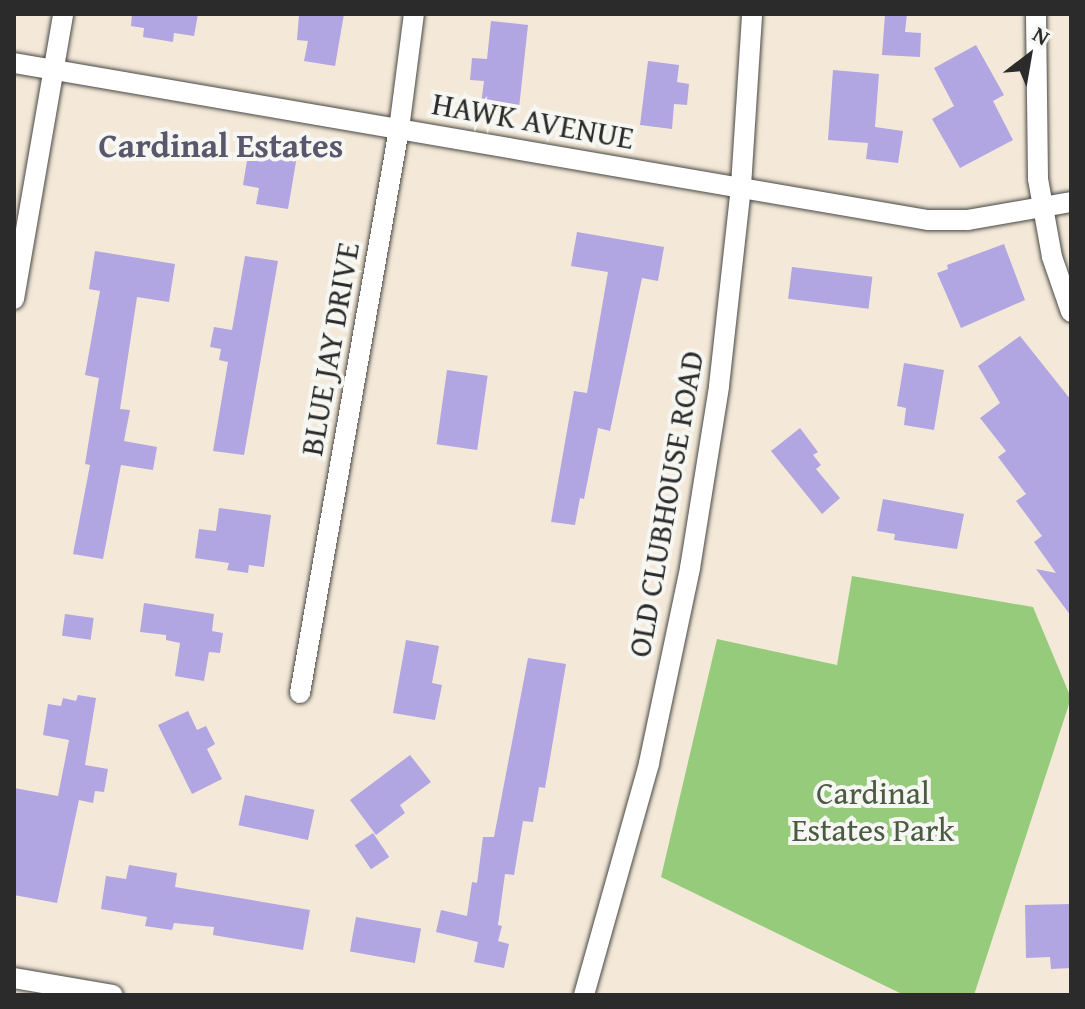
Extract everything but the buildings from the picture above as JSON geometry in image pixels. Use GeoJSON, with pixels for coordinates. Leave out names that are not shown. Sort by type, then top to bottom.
{"type":"FeatureCollection","features":[{"type":"Feature","properties":{"kind":"street"},"geometry":{"type":"LineString","coordinates":[[14,299],[63,14]]}},
{"type":"Feature","properties":{"kind":"street","name":"BLUE JAY DRIVE"},"geometry":{"type":"LineString","coordinates":[[300,693],[399,129],[414,14]]}},
{"type":"Feature","properties":{"kind":"street","name":"OLD CLUBHOUSE ROAD"},"geometry":{"type":"LineString","coordinates":[[584,995],[618,885],[649,763],[690,568],[719,386],[741,186],[752,14]]}},
{"type":"Feature","properties":{"kind":"street"},"geometry":{"type":"LineString","coordinates":[[1036,14],[1041,206],[1052,257],[1071,312]]}},
{"type":"Feature","properties":{"kind":"street","name":"HAWK AVENUE"},"geometry":{"type":"LineString","coordinates":[[14,63],[928,220],[968,220],[1071,202]]}},
{"type":"Feature","properties":{"kind":"street"},"geometry":{"type":"LineString","coordinates":[[14,978],[113,995]]}},
{"type":"Feature","properties":{"kind":"green space","name":"Cardinal Estates Park"},"geometry":{"type":"Polygon","coordinates":[[[852,576],[1033,607],[1071,698],[974,995],[904,995],[661,877],[717,639],[837,665],[852,576]]]}},
{"type":"Feature","properties":{"kind":"district","name":"Cardinal Estates"},"geometry":{"type":"Point","coordinates":[221,145]}}]}
